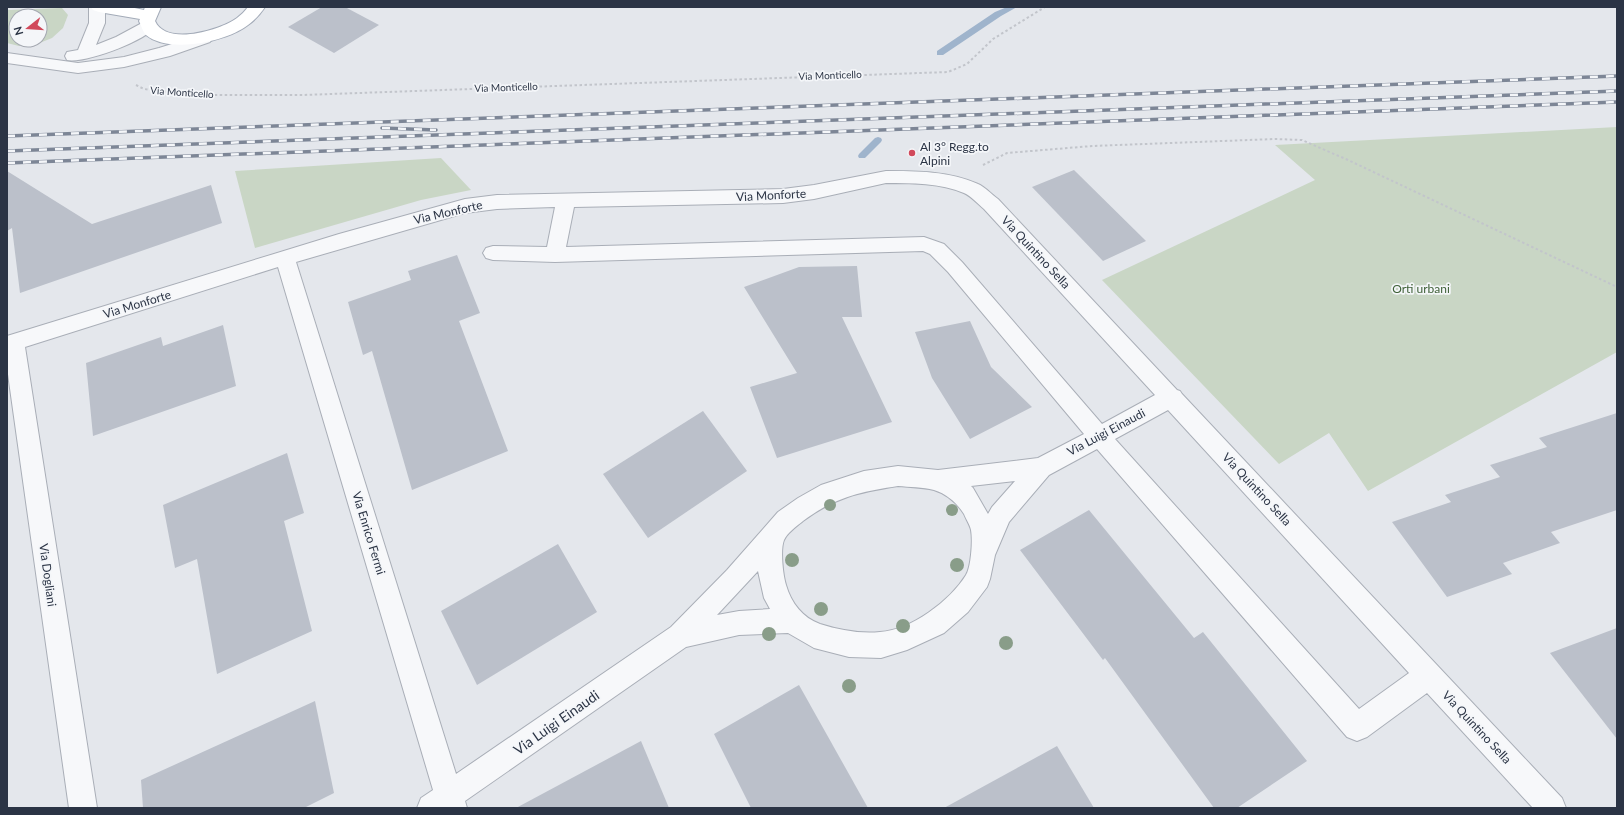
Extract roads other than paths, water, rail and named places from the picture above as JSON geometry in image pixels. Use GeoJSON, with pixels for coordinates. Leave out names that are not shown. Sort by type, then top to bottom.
{"type":"FeatureCollection","features":[{"type":"Feature","properties":{"kind":"main road"},"geometry":{"type":"LineString","coordinates":[[98,7],[123,10],[150,16],[155,34],[168,39],[185,41],[204,39],[223,33],[239,25],[258,10]]}},
{"type":"Feature","properties":{"kind":"street"},"geometry":{"type":"LineString","coordinates":[[84,55],[97,23],[98,7]]}},
{"type":"Feature","properties":{"kind":"street"},"geometry":{"type":"LineString","coordinates":[[37,62],[84,55],[105,48],[126,39],[150,16]]}},
{"type":"Feature","properties":{"kind":"street"},"geometry":{"type":"LineString","coordinates":[[7,58],[78,68],[124,62],[164,52],[204,39]]}},
{"type":"Feature","properties":{"kind":"street","name":"Via Monforte"},"geometry":{"type":"LineString","coordinates":[[10,343],[346,239],[465,206],[497,202],[783,196],[814,192],[886,177],[918,177],[963,186]]}},
{"type":"Feature","properties":{"kind":"street","name":"Via Quintino Sella"},"geometry":{"type":"LineString","coordinates":[[963,186],[991,204],[1172,397],[1428,676],[1552,808]]}},
{"type":"Feature","properties":{"kind":"street"},"geometry":{"type":"LineString","coordinates":[[555,255],[566,201]]}},
{"type":"Feature","properties":{"kind":"street"},"geometry":{"type":"LineString","coordinates":[[493,253],[555,255],[924,244],[937,249],[955,267],[1099,436],[1357,727],[1428,676]]}},
{"type":"Feature","properties":{"kind":"street","name":"Via Enrico Fermi"},"geometry":{"type":"LineString","coordinates":[[285,258],[445,804]]}},
{"type":"Feature","properties":{"kind":"street","name":"Via Dogliani"},"geometry":{"type":"LineString","coordinates":[[10,343],[83,808]]}},
{"type":"Feature","properties":{"kind":"street","name":"Via Luigi Einaudi"},"geometry":{"type":"LineString","coordinates":[[983,554],[1000,515],[1041,468],[1172,397]]}},
{"type":"Feature","properties":{"kind":"street","name":"Via Luigi Einaudi"},"geometry":{"type":"LineString","coordinates":[[445,804],[680,636],[736,578],[786,520],[806,505],[829,492],[864,480],[898,476],[938,480],[1041,468]]}},
{"type":"Feature","properties":{"kind":"street"},"geometry":{"type":"LineString","coordinates":[[772,537],[770,571],[777,598],[790,621],[814,635],[849,644],[881,645],[907,638],[935,624],[959,603],[978,579],[983,554],[983,530],[976,513],[965,495],[938,480]]}},
{"type":"Feature","properties":{"kind":"street","name":"Via Luigi Einaudi"},"geometry":{"type":"LineString","coordinates":[[680,636],[739,624],[790,621]]}},
{"type":"Feature","properties":{"kind":"waterway"},"geometry":{"type":"LineString","coordinates":[[940,53],[998,14],[1013,7]]}},
{"type":"Feature","properties":{"kind":"waterway"},"geometry":{"type":"LineString","coordinates":[[862,156],[878,140]]}},
{"type":"Feature","properties":{"kind":"railway"},"geometry":{"type":"LineString","coordinates":[[7,136],[1617,76]]}},
{"type":"Feature","properties":{"kind":"railway"},"geometry":{"type":"LineString","coordinates":[[7,151],[1617,91]]}},
{"type":"Feature","properties":{"kind":"railway"},"geometry":{"type":"LineString","coordinates":[[7,163],[1617,102]]}},
{"type":"Feature","properties":{"kind":"railway"},"geometry":{"type":"LineString","coordinates":[[382,128],[436,130]]}},
{"type":"Feature","properties":{"kind":"place","name":"Al 3° Regg.to Alpini"},"geometry":{"type":"Point","coordinates":[912,153]}},
{"type":"Feature","properties":{"kind":"park label","name":"Orti urbani"},"geometry":{"type":"Point","coordinates":[1421,288]}}]}
